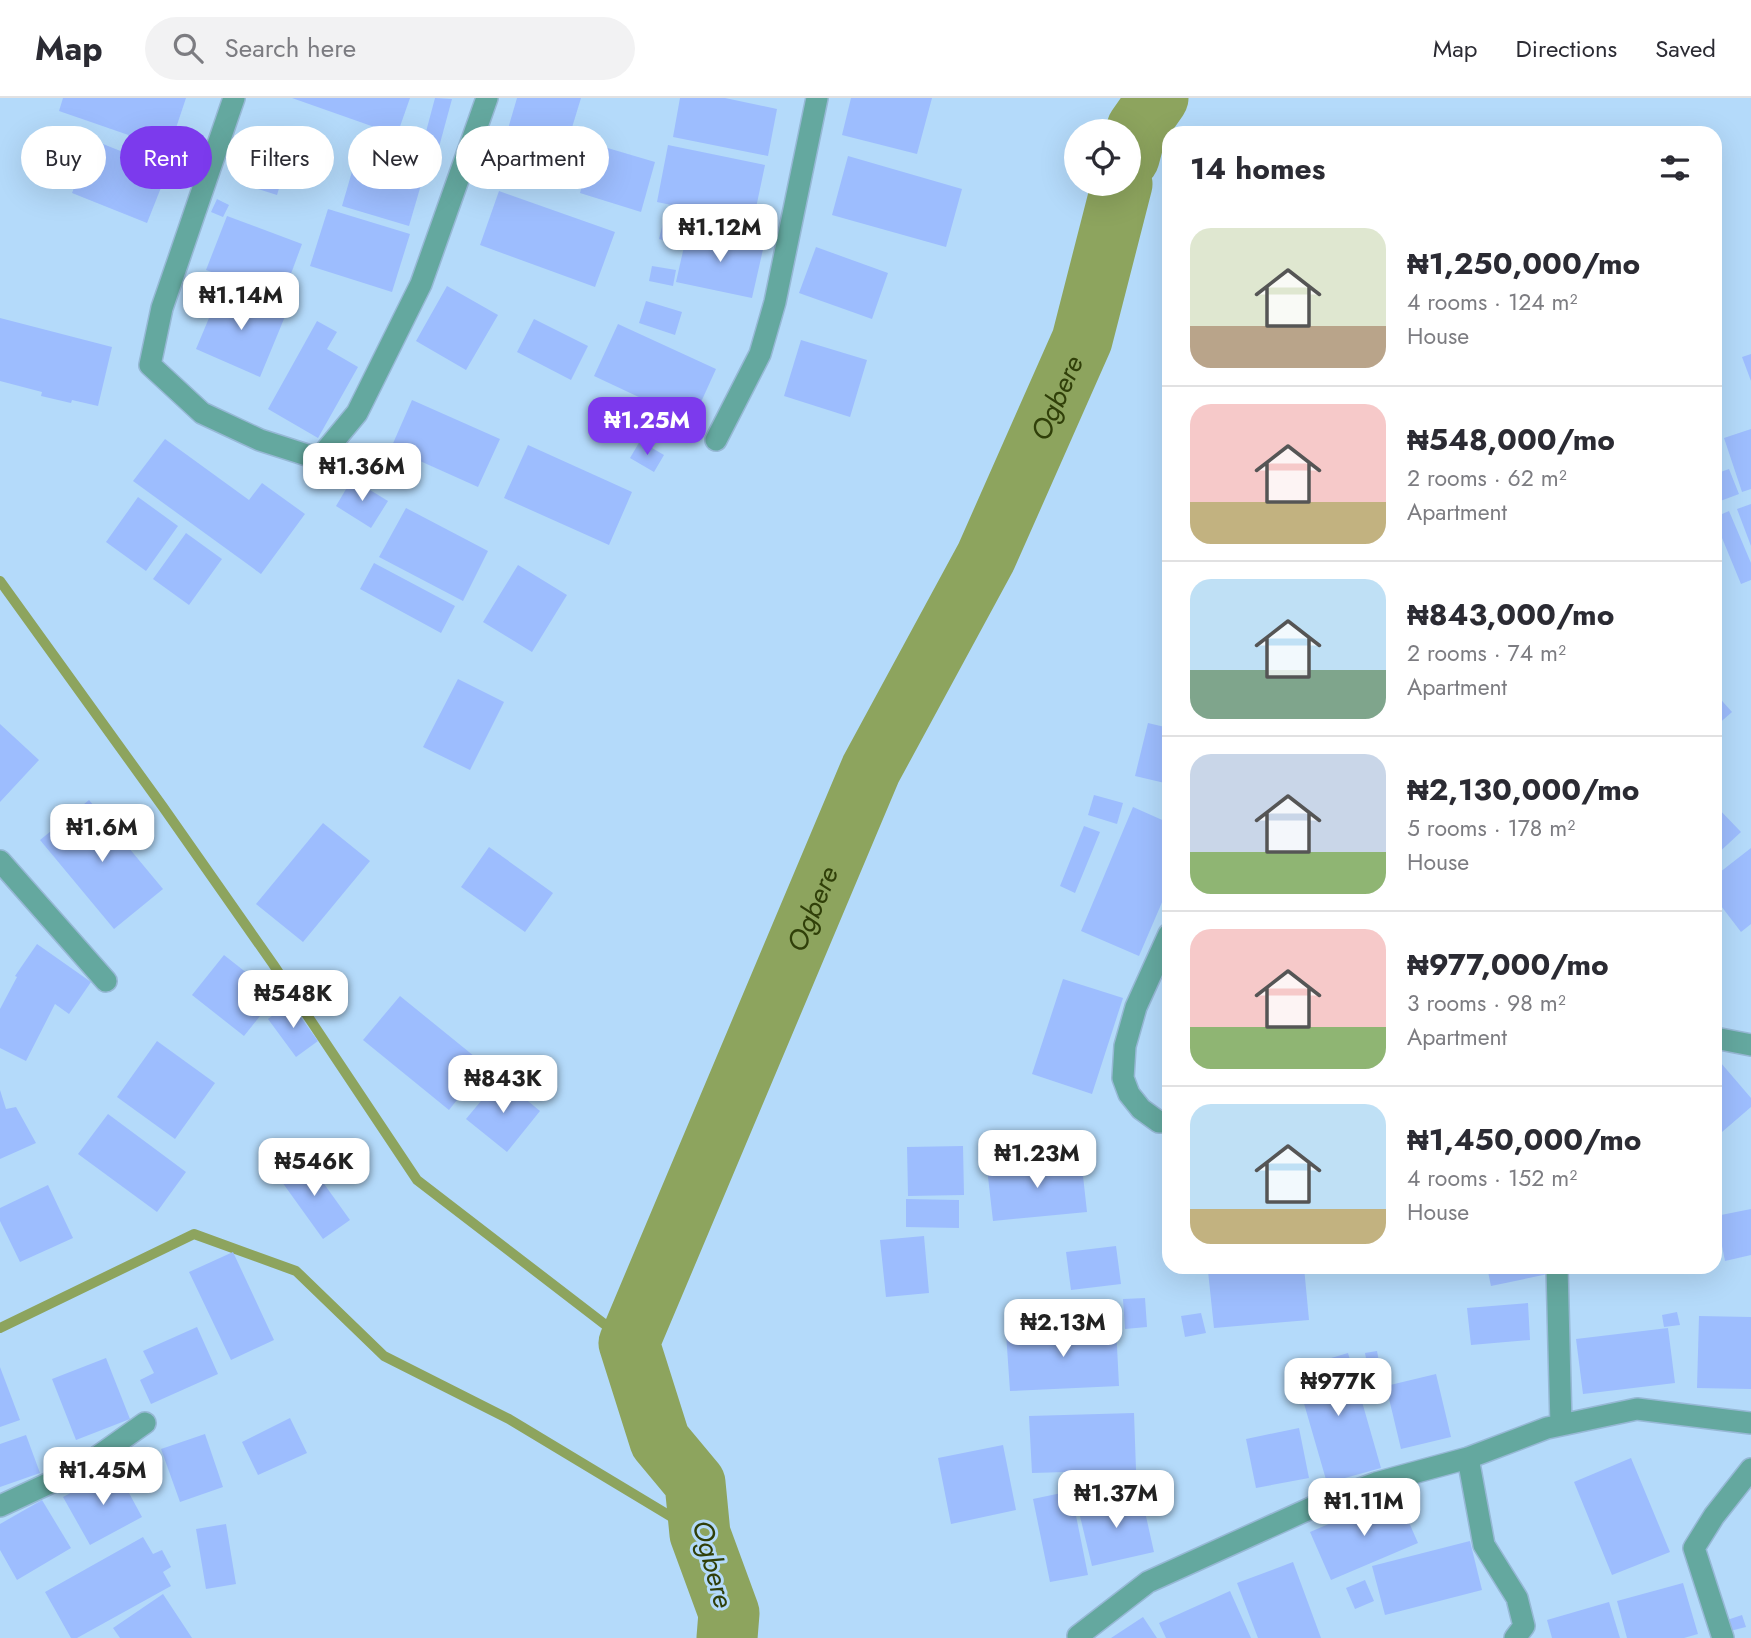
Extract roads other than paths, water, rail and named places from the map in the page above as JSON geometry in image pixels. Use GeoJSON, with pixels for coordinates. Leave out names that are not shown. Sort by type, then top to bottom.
{"type":"FeatureCollection","features":[{"type":"Feature","properties":{"kind":"street"},"geometry":{"type":"LineString","coordinates":[[234,98],[162,309],[150,365],[202,413],[260,440],[310,456],[323,454],[357,413],[421,284],[487,98]]}},
{"type":"Feature","properties":{"kind":"street"},"geometry":{"type":"LineString","coordinates":[[716,440],[760,354],[775,302],[817,98]]}},
{"type":"Feature","properties":{"kind":"street"},"geometry":{"type":"LineString","coordinates":[[0,861],[106,981]]}},
{"type":"Feature","properties":{"kind":"street"},"geometry":{"type":"LineString","coordinates":[[1162,949],[1136,1007],[1125,1046],[1123,1078],[1129,1094],[1141,1109],[1162,1122]]}},
{"type":"Feature","properties":{"kind":"street"},"geometry":{"type":"LineString","coordinates":[[1722,1039],[1751,1045]]}},
{"type":"Feature","properties":{"kind":"street"},"geometry":{"type":"LineString","coordinates":[[1557,1274],[1561,1425]]}},
{"type":"Feature","properties":{"kind":"street"},"geometry":{"type":"LineString","coordinates":[[1078,1636],[1148,1582],[1216,1550],[1320,1504],[1376,1483],[1468,1458],[1547,1428],[1637,1409],[1751,1423]]}},
{"type":"Feature","properties":{"kind":"street"},"geometry":{"type":"LineString","coordinates":[[0,1506],[80,1469],[145,1423]]}},
{"type":"Feature","properties":{"kind":"street"},"geometry":{"type":"LineString","coordinates":[[1468,1458],[1484,1545],[1517,1598],[1524,1626],[1515,1638]]}},
{"type":"Feature","properties":{"kind":"street"},"geometry":{"type":"LineString","coordinates":[[1723,1638],[1694,1548],[1714,1516],[1751,1469]]}},
{"type":"Feature","properties":{"kind":"waterway","name":"Ogbere"},"geometry":{"type":"LineString","coordinates":[[1141,122],[1158,98]]}},
{"type":"Feature","properties":{"kind":"waterway","name":"Ogbere"},"geometry":{"type":"LineString","coordinates":[[727,1638],[729,1613],[700,1534],[695,1483],[660,1441],[629,1343],[871,769],[986,557],[1082,340],[1119,196]]}},
{"type":"Feature","properties":{"kind":"waterway"},"geometry":{"type":"LineString","coordinates":[[0,581],[273,964],[417,1180],[629,1343]]}},
{"type":"Feature","properties":{"kind":"waterway"},"geometry":{"type":"LineString","coordinates":[[0,1328],[194,1234],[296,1271],[384,1356],[509,1419],[700,1534]]}}]}
